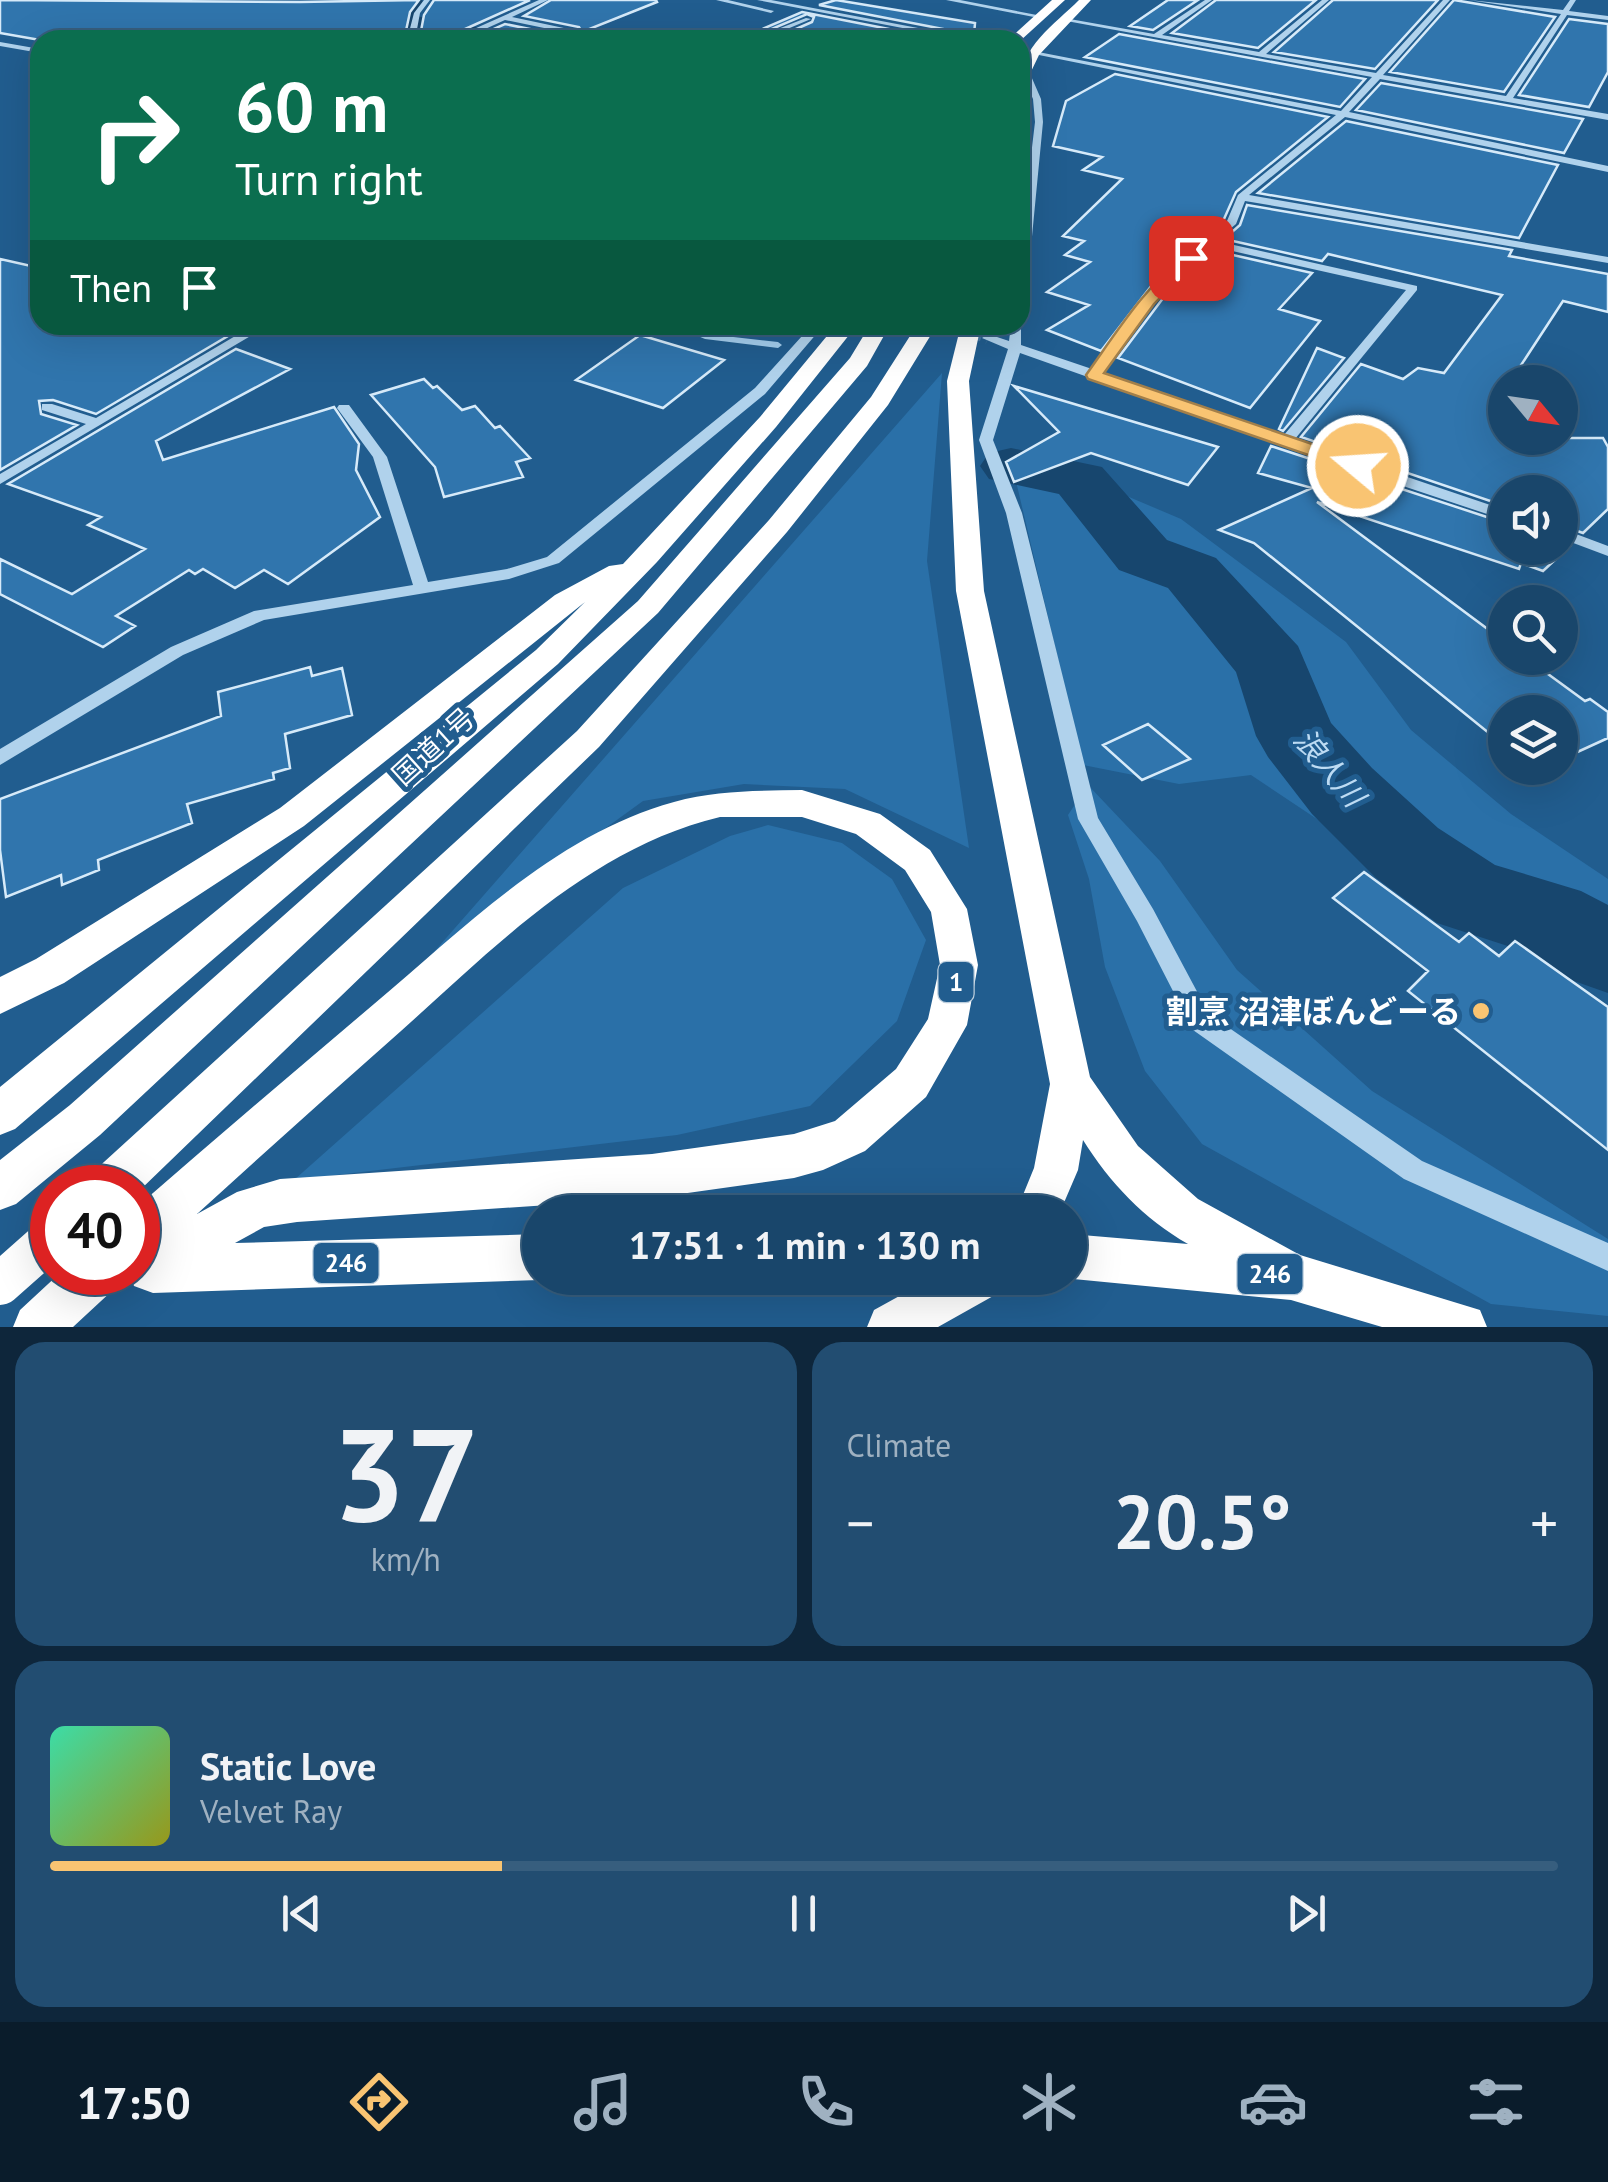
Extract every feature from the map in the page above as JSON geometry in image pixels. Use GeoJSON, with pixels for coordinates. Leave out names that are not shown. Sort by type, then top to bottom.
{"type":"FeatureCollection","features":[{"type":"Feature","properties":{"kind":"highway"},"geometry":{"type":"LineString","coordinates":[[1024,30],[1059,0]]}},
{"type":"Feature","properties":{"kind":"highway"},"geometry":{"type":"LineString","coordinates":[[1030,60],[1085,0]]}},
{"type":"Feature","properties":{"kind":"highway"},"geometry":{"type":"LineString","coordinates":[[0,1114],[548,657],[647,556],[768,422],[839,335]]}},
{"type":"Feature","properties":{"kind":"highway","name":"国道1号"},"geometry":{"type":"LineString","coordinates":[[0,1188],[85,1120],[648,607],[858,361],[874,335]]}},
{"type":"Feature","properties":{"kind":"highway"},"geometry":{"type":"LineString","coordinates":[[135,1165],[588,739],[790,512],[880,400],[921,335]]}},
{"type":"Feature","properties":{"kind":"highway"},"geometry":{"type":"LineString","coordinates":[[979,335],[958,381],[970,591],[1071,1084],[1056,1170],[1045,1195]]}},
{"type":"Feature","properties":{"kind":"highway"},"geometry":{"type":"LineString","coordinates":[[0,996],[50,971],[292,818],[565,601],[647,556]]}},
{"type":"Feature","properties":{"kind":"highway","name":"1"},"geometry":{"type":"LineString","coordinates":[[782,802],[841,812],[884,829],[895,838],[916,856],[948,902],[957,933],[956,994],[938,1046],[898,1102],[844,1140],[806,1154],[646,1180],[261,1204],[142,1258],[258,1128],[530,896],[631,831],[718,804],[782,802]]}},
{"type":"Feature","properties":{"kind":"highway"},"geometry":{"type":"LineString","coordinates":[[1071,1084],[1122,1162],[1182,1215],[1291,1276]]}},
{"type":"Feature","properties":{"kind":"highway"},"geometry":{"type":"LineString","coordinates":[[0,1284],[30,1257]]}},
{"type":"Feature","properties":{"kind":"highway","name":"246"},"geometry":{"type":"LineString","coordinates":[[160,1258],[522,1257]]}},
{"type":"Feature","properties":{"kind":"highway","name":"246"},"geometry":{"type":"LineString","coordinates":[[1087,1258],[1291,1276],[1463,1327]]}},
{"type":"Feature","properties":{"kind":"highway"},"geometry":{"type":"LineString","coordinates":[[0,1273],[30,1272]]}},
{"type":"Feature","properties":{"kind":"highway"},"geometry":{"type":"LineString","coordinates":[[36,1327],[71,1295]]}},
{"type":"Feature","properties":{"kind":"highway"},"geometry":{"type":"LineString","coordinates":[[891,1327],[948,1295]]}},
{"type":"Feature","properties":{"kind":"street"},"geometry":{"type":"LineString","coordinates":[[412,30],[416,13],[427,0]]}},
{"type":"Feature","properties":{"kind":"street"},"geometry":{"type":"LineString","coordinates":[[512,0],[534,4]]}},
{"type":"Feature","properties":{"kind":"street"},"geometry":{"type":"LineString","coordinates":[[473,30],[545,0]]}},
{"type":"Feature","properties":{"kind":"street"},"geometry":{"type":"LineString","coordinates":[[719,0],[864,30]]}},
{"type":"Feature","properties":{"kind":"street"},"geometry":{"type":"LineString","coordinates":[[760,0],[923,30]]}},
{"type":"Feature","properties":{"kind":"street"},"geometry":{"type":"LineString","coordinates":[[774,12],[811,0]]}},
{"type":"Feature","properties":{"kind":"street"},"geometry":{"type":"LineString","coordinates":[[948,0],[1039,16]]}},
{"type":"Feature","properties":{"kind":"street"},"geometry":{"type":"LineString","coordinates":[[1156,36],[1209,0]]}},
{"type":"Feature","properties":{"kind":"street"},"geometry":{"type":"LineString","coordinates":[[1260,55],[1326,0]]}},
{"type":"Feature","properties":{"kind":"street"},"geometry":{"type":"LineString","coordinates":[[1094,375],[1172,272],[1232,222],[1241,197],[1344,113],[1447,0]]}},
{"type":"Feature","properties":{"kind":"street"},"geometry":{"type":"LineString","coordinates":[[1472,0],[1608,18]]}},
{"type":"Feature","properties":{"kind":"street"},"geometry":{"type":"LineString","coordinates":[[1508,99],[1573,0]]}},
{"type":"Feature","properties":{"kind":"street"},"geometry":{"type":"LineString","coordinates":[[499,16],[566,30]]}},
{"type":"Feature","properties":{"kind":"street"},"geometry":{"type":"LineString","coordinates":[[780,30],[808,19]]}},
{"type":"Feature","properties":{"kind":"street"},"geometry":{"type":"LineString","coordinates":[[1064,20],[1608,117]]}},
{"type":"Feature","properties":{"kind":"street"},"geometry":{"type":"LineString","coordinates":[[0,44],[30,49]]}},
{"type":"Feature","properties":{"kind":"street"},"geometry":{"type":"LineString","coordinates":[[1034,53],[1608,169]]}},
{"type":"Feature","properties":{"kind":"street"},"geometry":{"type":"LineString","coordinates":[[1030,87],[1037,99],[1040,122],[1030,210]]}},
{"type":"Feature","properties":{"kind":"street"},"geometry":{"type":"LineString","coordinates":[[1241,197],[1608,260]]}},
{"type":"Feature","properties":{"kind":"street"},"geometry":{"type":"LineString","coordinates":[[1210,243],[1414,288],[1285,442]]}},
{"type":"Feature","properties":{"kind":"street"},"geometry":{"type":"LineString","coordinates":[[0,480],[246,335]]}},
{"type":"Feature","properties":{"kind":"street"},"geometry":{"type":"LineString","coordinates":[[0,758],[177,651],[260,615],[508,574],[553,560],[760,392],[809,335]]}},
{"type":"Feature","properties":{"kind":"street"},"geometry":{"type":"LineString","coordinates":[[986,335],[1285,442],[1488,508]]}},
{"type":"Feature","properties":{"kind":"street"},"geometry":{"type":"LineString","coordinates":[[1016,335],[986,440],[1014,513],[1088,819],[1145,915],[1201,1022],[1413,1170],[1608,1257]]}},
{"type":"Feature","properties":{"kind":"street"},"geometry":{"type":"LineString","coordinates":[[47,407],[97,423]]}},
{"type":"Feature","properties":{"kind":"street"},"geometry":{"type":"LineString","coordinates":[[344,408],[380,457],[422,589]]}},
{"type":"Feature","properties":{"kind":"street"},"geometry":{"type":"LineString","coordinates":[[1578,540],[1608,551]]}},
{"type":"Feature","properties":{"kind":"shaded area"},"geometry":{"type":"Polygon","coordinates":[[[942,373],[927,561],[969,848],[845,789],[744,784],[643,801],[433,953],[942,373]]]}},
{"type":"Feature","properties":{"kind":"shaded area"},"geometry":{"type":"Polygon","coordinates":[[[1015,477],[1096,483],[1181,519],[1346,642],[1411,730],[1511,814],[1608,879],[1608,986],[1495,903],[1442,911],[1389,867],[1251,775],[1179,784],[1083,765],[1015,477]]]}},
{"type":"Feature","properties":{"kind":"shaded area"},"geometry":{"type":"Polygon","coordinates":[[[1088,785],[1160,861],[1237,970],[1372,1091],[1608,1239],[1608,1316],[1491,1304],[1202,1144],[1145,1071],[1105,967],[1089,879],[1068,815],[1088,785]]]}},
{"type":"Feature","properties":{"kind":"shaded area"},"geometry":{"type":"Polygon","coordinates":[[[768,825],[842,843],[892,879],[926,940],[897,1021],[810,1106],[677,1135],[294,1180],[623,888],[730,836],[768,825]]]}},
{"type":"Feature","properties":{"kind":"building"},"geometry":{"type":"Polygon","coordinates":[[[0,0],[419,0],[410,12],[406,30],[30,30],[30,38],[0,33],[0,0]]]}},
{"type":"Feature","properties":{"kind":"building"},"geometry":{"type":"Polygon","coordinates":[[[434,0],[530,0],[463,30],[421,30],[424,15],[434,0]]]}},
{"type":"Feature","properties":{"kind":"building"},"geometry":{"type":"Polygon","coordinates":[[[551,0],[657,2],[587,30],[524,16],[551,0]]]}},
{"type":"Feature","properties":{"kind":"building"},"geometry":{"type":"Polygon","coordinates":[[[836,0],[975,23],[974,30],[948,30],[819,5],[836,0]]]}},
{"type":"Feature","properties":{"kind":"building"},"geometry":{"type":"Polygon","coordinates":[[[1168,0],[1198,0],[1153,30],[1130,26],[1168,0]]]}},
{"type":"Feature","properties":{"kind":"building"},"geometry":{"type":"Polygon","coordinates":[[[1216,0],[1316,0],[1258,48],[1172,33],[1216,0]]]}},
{"type":"Feature","properties":{"kind":"building"},"geometry":{"type":"Polygon","coordinates":[[[1333,0],[1438,0],[1375,69],[1274,52],[1333,0]]]}},
{"type":"Feature","properties":{"kind":"building"},"geometry":{"type":"Polygon","coordinates":[[[1454,0],[1555,17],[1504,92],[1390,72],[1454,0]]]}},
{"type":"Feature","properties":{"kind":"building"},"geometry":{"type":"Polygon","coordinates":[[[802,12],[894,30],[794,30],[812,22],[814,17],[807,14],[760,30],[802,12]]]}},
{"type":"Feature","properties":{"kind":"building"},"geometry":{"type":"Polygon","coordinates":[[[1569,19],[1608,24],[1608,72],[1589,107],[1519,95],[1569,19]]]}},
{"type":"Feature","properties":{"kind":"building"},"geometry":{"type":"Polygon","coordinates":[[[505,24],[535,30],[491,30],[505,24]]]}},
{"type":"Feature","properties":{"kind":"building"},"geometry":{"type":"Polygon","coordinates":[[[1119,34],[1365,79],[1340,107],[1085,57],[1119,34]]]}},
{"type":"Feature","properties":{"kind":"building"},"geometry":{"type":"Polygon","coordinates":[[[1115,74],[1328,117],[1236,192],[1224,219],[1165,268],[1101,351],[1047,330],[1089,305],[1047,292],[1090,262],[1065,255],[1084,241],[1063,236],[1122,179],[1083,170],[1102,157],[1053,146],[1066,101],[1115,74]]]}},
{"type":"Feature","properties":{"kind":"building"},"geometry":{"type":"Polygon","coordinates":[[[1381,83],[1583,119],[1564,153],[1356,110],[1381,83]]]}},
{"type":"Feature","properties":{"kind":"building"},"geometry":{"type":"Polygon","coordinates":[[[1346,121],[1558,165],[1519,238],[1258,193],[1346,121]]]}},
{"type":"Feature","properties":{"kind":"building"},"geometry":{"type":"Polygon","coordinates":[[[1247,205],[1512,250],[1509,256],[1608,274],[1608,312],[1563,301],[1521,365],[1488,365],[1488,455],[1578,455],[1578,438],[1603,438],[1608,447],[1608,509],[1583,533],[1578,531],[1578,475],[1488,475],[1488,500],[1301,437],[1361,364],[1403,379],[1418,368],[1444,373],[1502,295],[1328,254],[1322,261],[1224,239],[1240,225],[1247,205]]]}},
{"type":"Feature","properties":{"kind":"building"},"geometry":{"type":"Polygon","coordinates":[[[1211,250],[1312,273],[1279,309],[1320,321],[1250,408],[1118,358],[1179,277],[1211,250]]]}},
{"type":"Feature","properties":{"kind":"building"},"geometry":{"type":"Polygon","coordinates":[[[0,259],[30,266],[30,335],[230,335],[96,414],[53,400],[39,401],[41,414],[77,425],[0,470],[0,259]]]}},
{"type":"Feature","properties":{"kind":"building"},"geometry":{"type":"Polygon","coordinates":[[[640,335],[724,360],[663,408],[576,380],[640,335]]]}},
{"type":"Feature","properties":{"kind":"building"},"geometry":{"type":"Polygon","coordinates":[[[1317,348],[1344,358],[1283,431],[1279,429],[1317,348]]]}},
{"type":"Feature","properties":{"kind":"building"},"geometry":{"type":"Polygon","coordinates":[[[236,349],[290,369],[156,441],[163,460],[334,407],[359,444],[356,470],[380,517],[288,584],[264,570],[235,588],[203,569],[195,574],[189,570],[116,616],[135,626],[103,647],[0,594],[0,559],[72,594],[145,549],[88,525],[101,517],[8,484],[236,349]]]}},
{"type":"Feature","properties":{"kind":"building"},"geometry":{"type":"Polygon","coordinates":[[[424,379],[462,410],[475,406],[495,428],[500,426],[530,458],[516,462],[523,477],[444,497],[435,467],[371,395],[424,379]]]}},
{"type":"Feature","properties":{"kind":"building"},"geometry":{"type":"Polygon","coordinates":[[[1014,386],[1218,447],[1188,485],[1091,453],[1014,482],[1006,462],[1059,432],[1014,386]]]}},
{"type":"Feature","properties":{"kind":"building"},"geometry":{"type":"Polygon","coordinates":[[[1271,446],[1488,517],[1488,559],[1317,502],[1488,629],[1488,675],[1549,675],[1577,695],[1488,695],[1488,732],[1254,543],[1219,530],[1312,488],[1258,473],[1271,446]]]}},
{"type":"Feature","properties":{"kind":"building"},"geometry":{"type":"Polygon","coordinates":[[[1526,565],[1549,565],[1543,571],[1526,565]]]}},
{"type":"Feature","properties":{"kind":"building"},"geometry":{"type":"Polygon","coordinates":[[[310,667],[312,676],[342,668],[352,715],[285,734],[290,768],[273,773],[274,779],[187,804],[192,823],[98,860],[99,870],[62,885],[61,875],[6,897],[0,850],[0,799],[221,716],[218,692],[310,667]]]}},
{"type":"Feature","properties":{"kind":"building"},"geometry":{"type":"Polygon","coordinates":[[[1578,696],[1608,712],[1608,738],[1578,752],[1578,696]]]}},
{"type":"Feature","properties":{"kind":"building"},"geometry":{"type":"Polygon","coordinates":[[[1148,724],[1190,759],[1142,780],[1103,745],[1148,724]]]}},
{"type":"Feature","properties":{"kind":"building"},"geometry":{"type":"Polygon","coordinates":[[[1364,872],[1459,942],[1469,933],[1499,956],[1515,941],[1608,1007],[1608,1150],[1408,991],[1428,971],[1333,898],[1364,872]]]}},
{"type":"Feature","properties":{"kind":"waterway","name":"浪人川"},"geometry":{"type":"LineString","coordinates":[[396,0],[410,4],[396,21],[443,30]]}},
{"type":"Feature","properties":{"kind":"waterway"},"geometry":{"type":"LineString","coordinates":[[702,335],[778,345]]}},
{"type":"Feature","properties":{"kind":"waterway","name":"浪人川"},"geometry":{"type":"LineString","coordinates":[[1011,466],[1080,480],[1143,555],[1192,573],[1271,664],[1296,736],[1342,791],[1407,853],[1469,896],[1548,919],[1608,952]]}},
{"type":"Feature","properties":{"kind":"tunnel"},"geometry":{"type":"LineString","coordinates":[[980,335],[988,338]]}},
{"type":"Feature","properties":{"kind":"place","name":"割烹 沼津ぼんどーる"},"geometry":{"type":"Point","coordinates":[1481,1011]}},
{"type":"Feature","properties":{"kind":"route"},"geometry":{"type":"LineString","coordinates":[[1191,258],[1172,272],[1094,375],[1358,466]]}}]}
